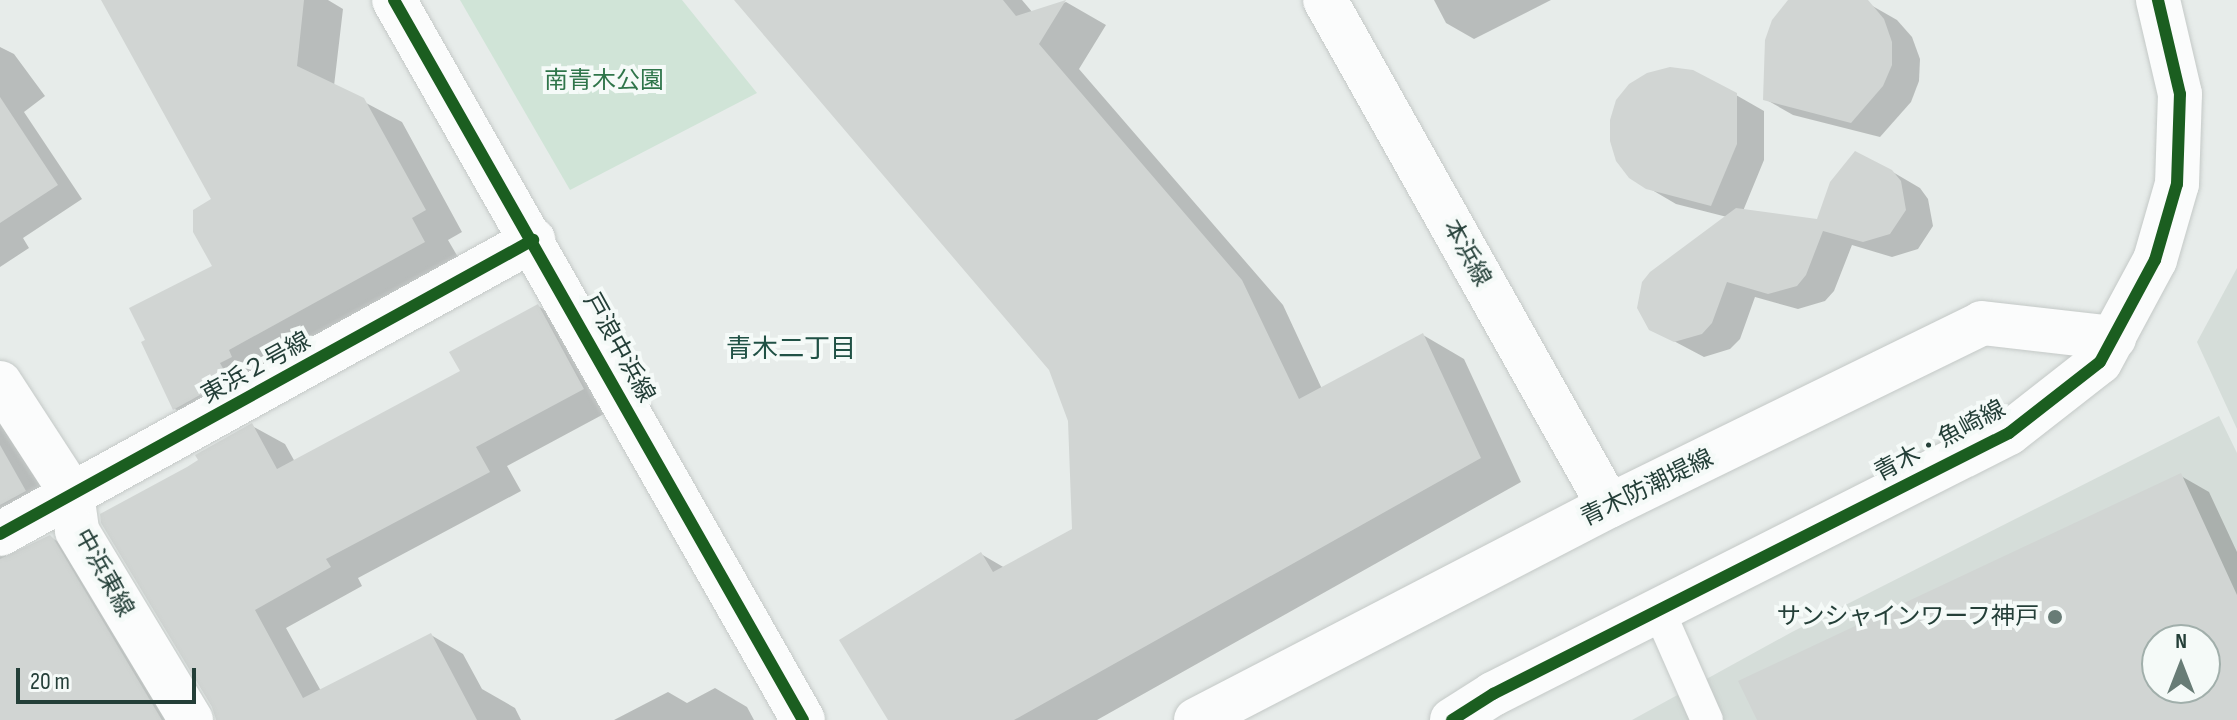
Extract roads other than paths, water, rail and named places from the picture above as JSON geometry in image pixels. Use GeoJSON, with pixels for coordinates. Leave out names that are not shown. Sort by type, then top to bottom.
{"type":"FeatureCollection","features":[{"type":"Feature","properties":{"kind":"street","name":"戸浪中浜線"},"geometry":{"type":"LineString","coordinates":[[394,0],[803,720]]}},
{"type":"Feature","properties":{"kind":"street","name":"本浜線"},"geometry":{"type":"LineString","coordinates":[[1325,0],[1609,506]]}},
{"type":"Feature","properties":{"kind":"street","name":"青木・魚崎線"},"geometry":{"type":"LineString","coordinates":[[1452,720],[1493,694],[2009,433],[2100,362],[2155,260],[2177,184],[2180,94],[2158,0]]}},
{"type":"Feature","properties":{"kind":"street","name":"東浜２号線"},"geometry":{"type":"LineString","coordinates":[[0,534],[533,240]]}},
{"type":"Feature","properties":{"kind":"street","name":"青木防潮堤線"},"geometry":{"type":"LineString","coordinates":[[1196,720],[1609,506],[1982,323],[2114,338]]}},
{"type":"Feature","properties":{"kind":"street","name":"中浜東線"},"geometry":{"type":"LineString","coordinates":[[0,383],[72,494],[77,531],[191,720]]}},
{"type":"Feature","properties":{"kind":"lane"},"geometry":{"type":"LineString","coordinates":[[1658,609],[1707,720]]}},
{"type":"Feature","properties":{"kind":"place","name":"サンシャインワーフ神戸"},"geometry":{"type":"Point","coordinates":[2055,617]}},
{"type":"Feature","properties":{"kind":"district","name":"青木二丁目"},"geometry":{"type":"Point","coordinates":[791,350]}},
{"type":"Feature","properties":{"kind":"park label","name":"南青木公園"},"geometry":{"type":"Point","coordinates":[604,81]}}]}
